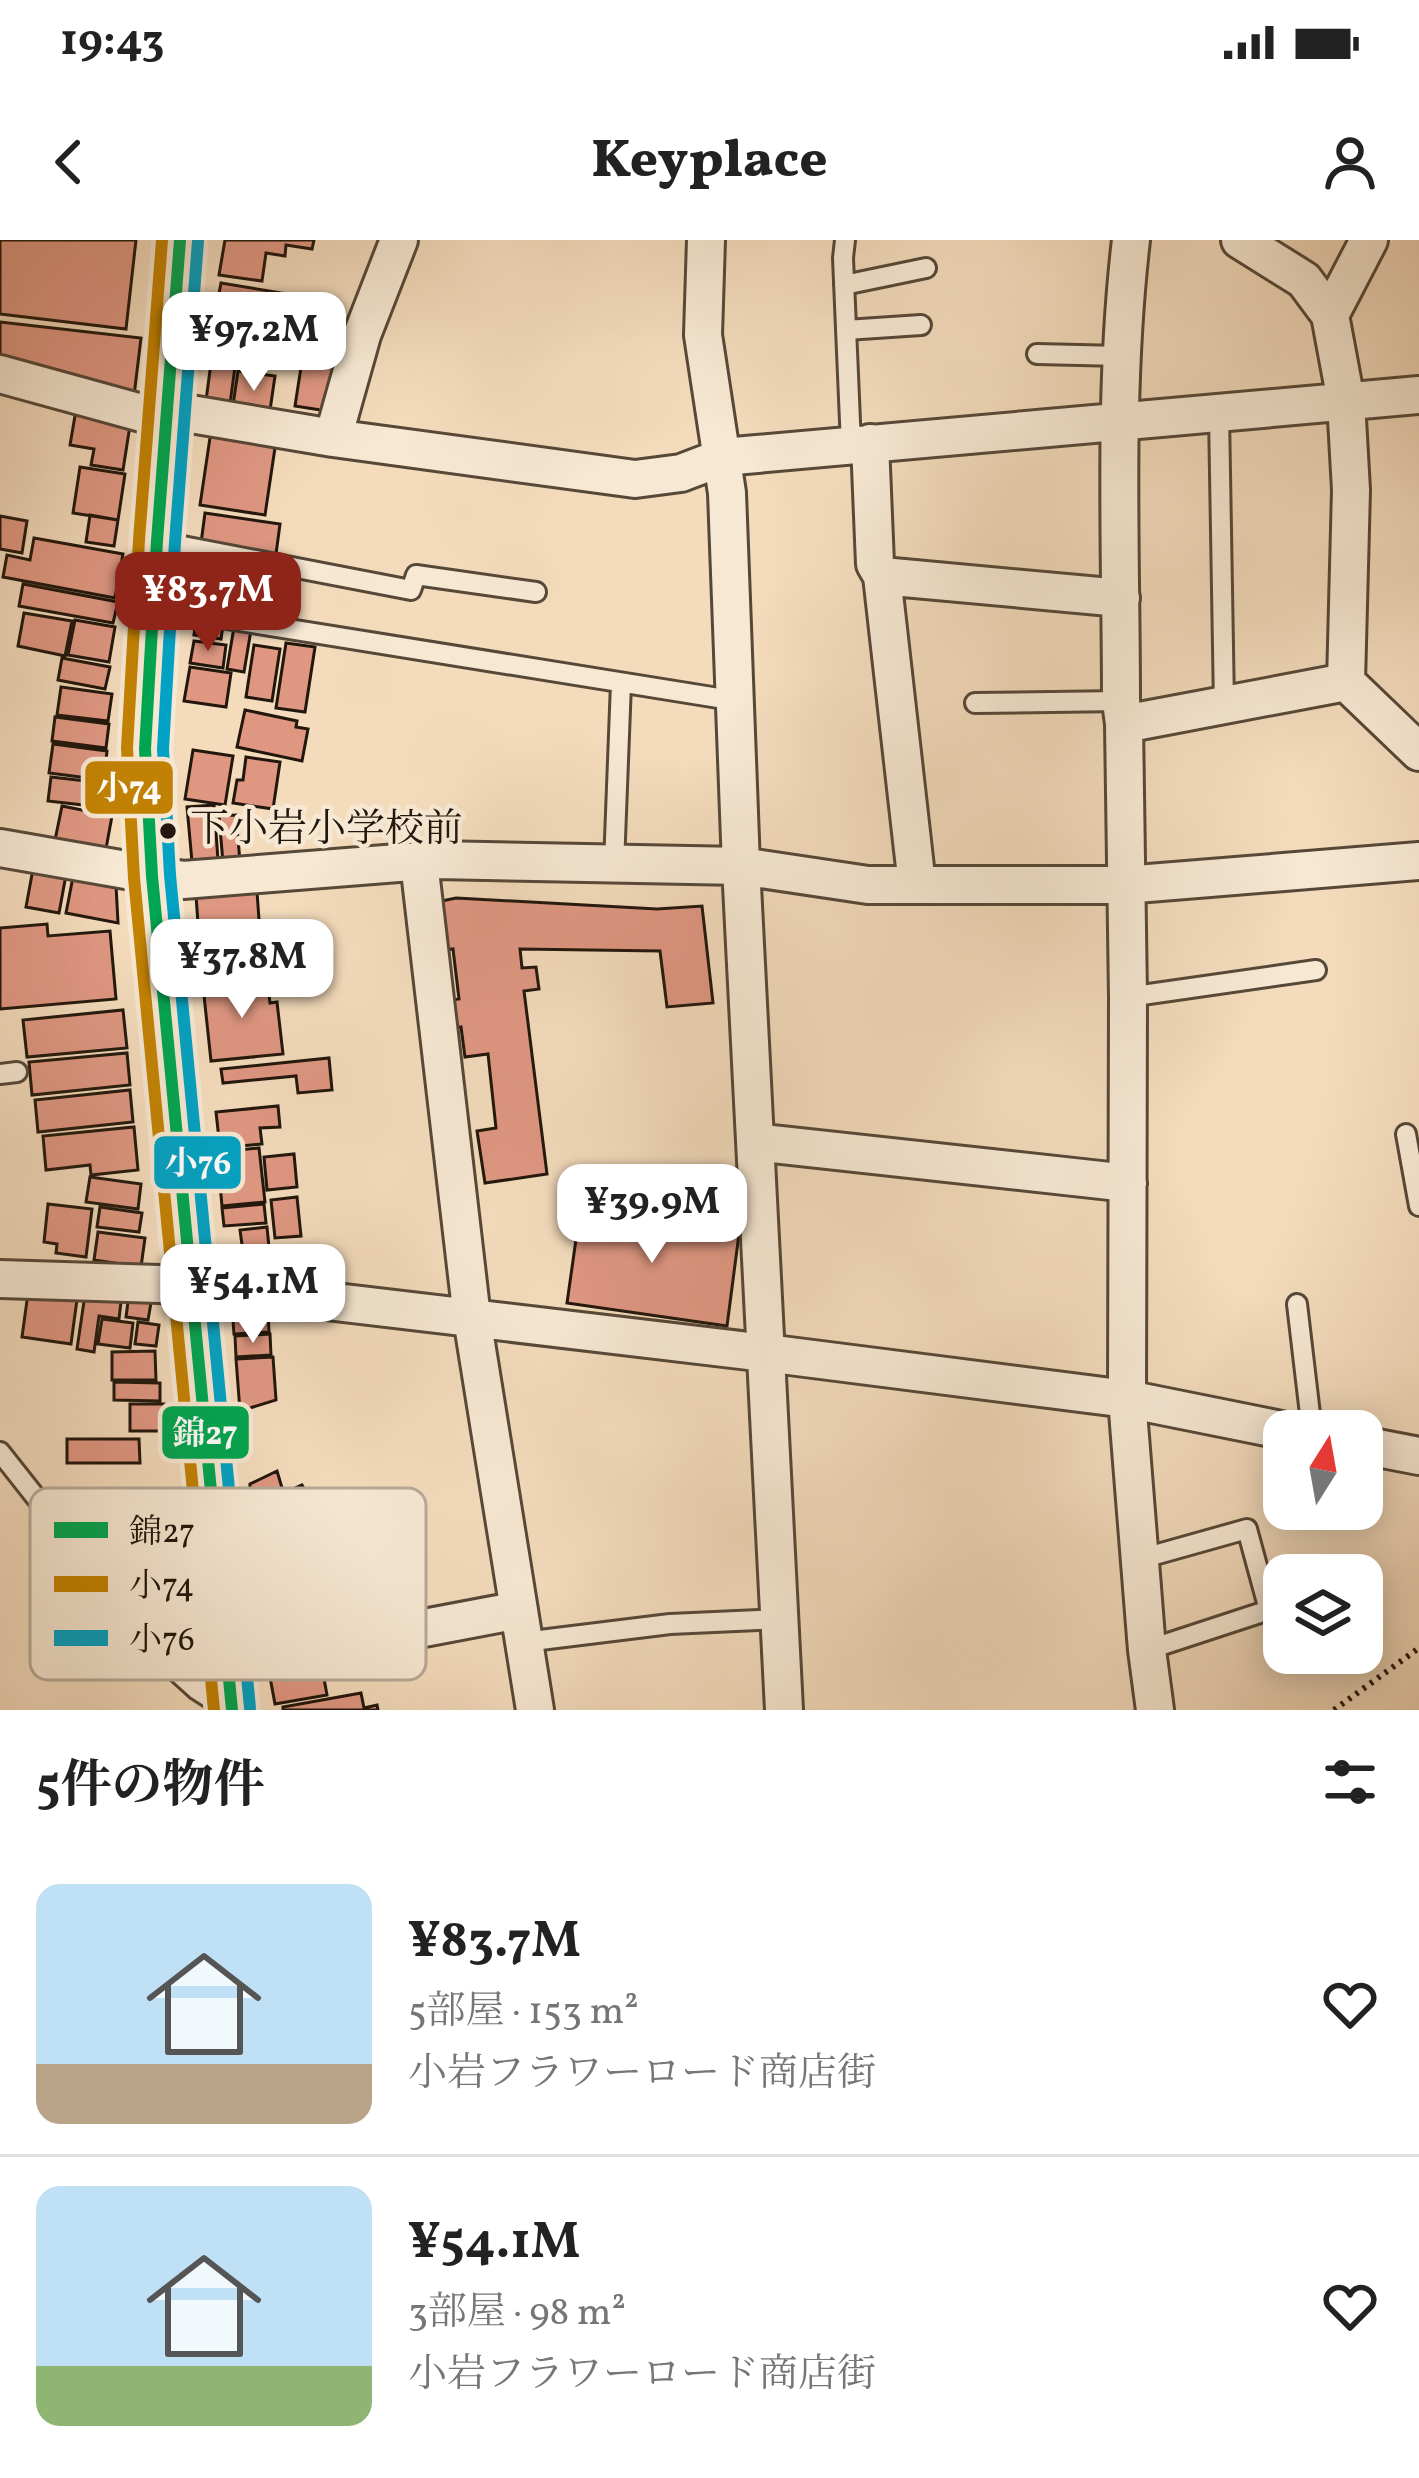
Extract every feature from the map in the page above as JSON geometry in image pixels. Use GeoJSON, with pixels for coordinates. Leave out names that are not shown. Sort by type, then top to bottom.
{"type":"FeatureCollection","features":[{"type":"Feature","properties":{"kind":"street"},"geometry":{"type":"LineString","coordinates":[[180,240],[146,749],[152,876],[210,1488]]}},
{"type":"Feature","properties":{"kind":"street"},"geometry":{"type":"LineString","coordinates":[[333,438],[362,335],[399,240]]}},
{"type":"Feature","properties":{"kind":"street"},"geometry":{"type":"LineString","coordinates":[[706,240],[703,335],[727,493],[784,1710]]}},
{"type":"Feature","properties":{"kind":"street"},"geometry":{"type":"LineString","coordinates":[[1131,240],[1119,420],[1128,997],[1127,1399],[1155,1710]]}},
{"type":"Feature","properties":{"kind":"street"},"geometry":{"type":"LineString","coordinates":[[1240,240],[1304,280],[1330,315],[1346,401],[1351,490],[1346,682],[1419,752]]}},
{"type":"Feature","properties":{"kind":"street"},"geometry":{"type":"LineString","coordinates":[[1330,315],[1369,240]]}},
{"type":"Feature","properties":{"kind":"street"},"geometry":{"type":"LineString","coordinates":[[0,374],[167,415],[635,479],[681,473],[723,457],[1419,395]]}},
{"type":"Feature","properties":{"kind":"street"},"geometry":{"type":"LineString","coordinates":[[861,444],[875,564],[882,576],[916,885]]}},
{"type":"Feature","properties":{"kind":"street"},"geometry":{"type":"LineString","coordinates":[[882,576],[1121,598]]}},
{"type":"Feature","properties":{"kind":"street"},"geometry":{"type":"LineString","coordinates":[[1122,713],[1224,705],[1346,682]]}},
{"type":"Feature","properties":{"kind":"street"},"geometry":{"type":"LineString","coordinates":[[0,848],[183,880],[418,862],[742,866],[868,885],[1124,885],[1419,861]]}},
{"type":"Feature","properties":{"kind":"street"},"geometry":{"type":"LineString","coordinates":[[418,862],[472,1318],[535,1710]]}},
{"type":"Feature","properties":{"kind":"street"},"geometry":{"type":"LineString","coordinates":[[755,1142],[1128,1183]]}},
{"type":"Feature","properties":{"kind":"street"},"geometry":{"type":"LineString","coordinates":[[0,1279],[191,1285],[766,1352],[1127,1399],[1263,1426]]}},
{"type":"Feature","properties":{"kind":"street"},"geometry":{"type":"LineString","coordinates":[[1383,1449],[1419,1456]]}},
{"type":"Feature","properties":{"kind":"street"},"geometry":{"type":"LineString","coordinates":[[426,1637],[521,1626]]}},
{"type":"Feature","properties":{"kind":"street"},"geometry":{"type":"LineString","coordinates":[[227,1680],[230,1710]]}},
{"type":"Feature","properties":{"kind":"lane"},"geometry":{"type":"LineString","coordinates":[[845,240],[846,330],[861,444]]}},
{"type":"Feature","properties":{"kind":"lane"},"geometry":{"type":"LineString","coordinates":[[844,285],[926,268]]}},
{"type":"Feature","properties":{"kind":"lane"},"geometry":{"type":"LineString","coordinates":[[846,330],[921,325]]}},
{"type":"Feature","properties":{"kind":"lane"},"geometry":{"type":"LineString","coordinates":[[1037,353],[1120,356]]}},
{"type":"Feature","properties":{"kind":"lane"},"geometry":{"type":"LineString","coordinates":[[1219,414],[1224,705]]}},
{"type":"Feature","properties":{"kind":"lane"},"geometry":{"type":"LineString","coordinates":[[157,541],[412,590],[416,575],[536,592]]}},
{"type":"Feature","properties":{"kind":"lane"},"geometry":{"type":"LineString","coordinates":[[152,607],[737,701]]}},
{"type":"Feature","properties":{"kind":"lane"},"geometry":{"type":"LineString","coordinates":[[614,865],[621,683]]}},
{"type":"Feature","properties":{"kind":"lane"},"geometry":{"type":"LineString","coordinates":[[975,704],[1122,713]]}},
{"type":"Feature","properties":{"kind":"lane"},"geometry":{"type":"LineString","coordinates":[[1128,997],[1316,970]]}},
{"type":"Feature","properties":{"kind":"lane"},"geometry":{"type":"LineString","coordinates":[[1406,1134],[1419,1206]]}},
{"type":"Feature","properties":{"kind":"lane"},"geometry":{"type":"LineString","coordinates":[[1297,1304],[1310,1410]]}},
{"type":"Feature","properties":{"kind":"lane"},"geometry":{"type":"LineString","coordinates":[[0,1452],[30,1490]]}},
{"type":"Feature","properties":{"kind":"lane"},"geometry":{"type":"LineString","coordinates":[[1140,1559],[1246,1529],[1269,1610],[1147,1650]]}},
{"type":"Feature","properties":{"kind":"lane"},"geometry":{"type":"LineString","coordinates":[[521,1626],[780,1619]]}},
{"type":"Feature","properties":{"kind":"lane"},"geometry":{"type":"LineString","coordinates":[[186,1680],[230,1710]]}},
{"type":"Feature","properties":{"kind":"path"},"geometry":{"type":"LineString","coordinates":[[1334,1710],[1419,1648]]}},
{"type":"Feature","properties":{"kind":"building"},"geometry":{"type":"Polygon","coordinates":[[[0,240],[136,240],[126,329],[0,314],[0,240]]]}},
{"type":"Feature","properties":{"kind":"building"},"geometry":{"type":"Polygon","coordinates":[[[225,240],[314,240],[312,249],[286,245],[285,256],[266,253],[262,281],[219,275],[225,240]]]}},
{"type":"Feature","properties":{"kind":"building"},"geometry":{"type":"Polygon","coordinates":[[[221,283],[293,295],[289,321],[216,310],[221,283]]]}},
{"type":"Feature","properties":{"kind":"building"},"geometry":{"type":"Polygon","coordinates":[[[220,317],[277,326],[271,368],[213,359],[220,317]]]}},
{"type":"Feature","properties":{"kind":"building"},"geometry":{"type":"Polygon","coordinates":[[[0,322],[141,338],[134,396],[0,360],[0,322]]]}},
{"type":"Feature","properties":{"kind":"building"},"geometry":{"type":"Polygon","coordinates":[[[306,335],[338,340],[327,411],[295,406],[306,335]]]}},
{"type":"Feature","properties":{"kind":"building"},"geometry":{"type":"Polygon","coordinates":[[[211,363],[235,367],[229,411],[205,408],[211,363]]]}},
{"type":"Feature","properties":{"kind":"building"},"geometry":{"type":"Polygon","coordinates":[[[238,371],[275,376],[269,417],[232,412],[238,371]]]}},
{"type":"Feature","properties":{"kind":"building"},"geometry":{"type":"Polygon","coordinates":[[[76,410],[131,419],[123,470],[91,465],[94,449],[70,445],[76,410]]]}},
{"type":"Feature","properties":{"kind":"building"},"geometry":{"type":"Polygon","coordinates":[[[211,431],[276,441],[265,515],[200,505],[211,431]]]}},
{"type":"Feature","properties":{"kind":"building"},"geometry":{"type":"Polygon","coordinates":[[[80,467],[125,474],[118,520],[73,513],[80,467]]]}},
{"type":"Feature","properties":{"kind":"building"},"geometry":{"type":"Polygon","coordinates":[[[205,513],[280,524],[276,554],[201,543],[205,513]]]}},
{"type":"Feature","properties":{"kind":"building"},"geometry":{"type":"Polygon","coordinates":[[[90,515],[118,520],[114,546],[86,542],[90,515]]]}},
{"type":"Feature","properties":{"kind":"building"},"geometry":{"type":"Polygon","coordinates":[[[0,516],[27,521],[22,553],[0,549],[0,516]]]}},
{"type":"Feature","properties":{"kind":"building"},"geometry":{"type":"Polygon","coordinates":[[[34,538],[123,554],[115,598],[3,577],[7,555],[30,560],[34,538]]]}},
{"type":"Feature","properties":{"kind":"building"},"geometry":{"type":"Polygon","coordinates":[[[23,584],[118,602],[113,623],[19,606],[23,584]]]}},
{"type":"Feature","properties":{"kind":"building"},"geometry":{"type":"Polygon","coordinates":[[[24,613],[72,621],[65,656],[18,646],[24,613]]]}},
{"type":"Feature","properties":{"kind":"building"},"geometry":{"type":"Polygon","coordinates":[[[75,620],[115,627],[109,662],[68,655],[75,620]]]}},
{"type":"Feature","properties":{"kind":"building"},"geometry":{"type":"Polygon","coordinates":[[[196,621],[223,625],[221,639],[194,635],[196,621]]]}},
{"type":"Feature","properties":{"kind":"building"},"geometry":{"type":"Polygon","coordinates":[[[234,627],[251,630],[244,672],[227,669],[234,627]]]}},
{"type":"Feature","properties":{"kind":"building"},"geometry":{"type":"Polygon","coordinates":[[[194,641],[226,645],[223,668],[190,663],[194,641]]]}},
{"type":"Feature","properties":{"kind":"building"},"geometry":{"type":"Polygon","coordinates":[[[286,643],[315,647],[305,712],[276,708],[286,643]]]}},
{"type":"Feature","properties":{"kind":"building"},"geometry":{"type":"Polygon","coordinates":[[[254,645],[280,649],[272,701],[246,697],[254,645]]]}},
{"type":"Feature","properties":{"kind":"building"},"geometry":{"type":"Polygon","coordinates":[[[62,658],[110,667],[105,689],[58,680],[62,658]]]}},
{"type":"Feature","properties":{"kind":"building"},"geometry":{"type":"Polygon","coordinates":[[[190,667],[231,673],[226,707],[184,701],[190,667]]]}},
{"type":"Feature","properties":{"kind":"building"},"geometry":{"type":"Polygon","coordinates":[[[61,687],[112,694],[108,721],[57,715],[61,687]]]}},
{"type":"Feature","properties":{"kind":"building"},"geometry":{"type":"Polygon","coordinates":[[[245,710],[297,721],[296,727],[308,729],[302,761],[237,747],[245,710]]]}},
{"type":"Feature","properties":{"kind":"building"},"geometry":{"type":"Polygon","coordinates":[[[55,717],[109,724],[106,748],[52,741],[55,717]]]}},
{"type":"Feature","properties":{"kind":"building"},"geometry":{"type":"Polygon","coordinates":[[[53,744],[107,751],[104,780],[49,773],[53,744]]]}},
{"type":"Feature","properties":{"kind":"building"},"geometry":{"type":"Polygon","coordinates":[[[193,750],[233,756],[225,805],[185,799],[193,750]]]}},
{"type":"Feature","properties":{"kind":"building"},"geometry":{"type":"Polygon","coordinates":[[[246,757],[280,762],[273,809],[233,803],[246,757]]]}},
{"type":"Feature","properties":{"kind":"building"},"geometry":{"type":"Polygon","coordinates":[[[51,777],[104,783],[101,807],[48,801],[51,777]]]}},
{"type":"Feature","properties":{"kind":"building"},"geometry":{"type":"Polygon","coordinates":[[[214,805],[218,860],[192,862],[187,807],[214,805]]]}},
{"type":"Feature","properties":{"kind":"building"},"geometry":{"type":"Polygon","coordinates":[[[62,806],[112,816],[105,854],[54,845],[62,806]]]}},
{"type":"Feature","properties":{"kind":"building"},"geometry":{"type":"Polygon","coordinates":[[[236,815],[240,862],[223,863],[219,816],[236,815]]]}},
{"type":"Feature","properties":{"kind":"building"},"geometry":{"type":"Polygon","coordinates":[[[33,869],[66,875],[59,913],[26,907],[33,869]]]}},
{"type":"Feature","properties":{"kind":"building"},"geometry":{"type":"Polygon","coordinates":[[[73,877],[116,885],[118,923],[66,913],[73,877]]]}},
{"type":"Feature","properties":{"kind":"building"},"geometry":{"type":"Polygon","coordinates":[[[257,892],[261,947],[253,948],[254,960],[201,964],[196,896],[257,892]]]}},
{"type":"Feature","properties":{"kind":"building"},"geometry":{"type":"Polygon","coordinates":[[[456,898],[657,909],[702,906],[713,1003],[667,1007],[660,951],[520,949],[522,968],[536,967],[539,989],[524,991],[547,1174],[485,1183],[477,1131],[496,1128],[488,1054],[465,1057],[461,1027],[454,1028],[450,1000],[459,999],[453,949],[444,950],[437,902],[456,898]]]}},
{"type":"Feature","properties":{"kind":"building"},"geometry":{"type":"Polygon","coordinates":[[[47,924],[48,936],[110,931],[116,999],[0,1009],[0,928],[47,924]]]}},
{"type":"Feature","properties":{"kind":"building"},"geometry":{"type":"Polygon","coordinates":[[[267,980],[270,1003],[277,1002],[283,1054],[211,1061],[203,986],[267,980]]]}},
{"type":"Feature","properties":{"kind":"building"},"geometry":{"type":"Polygon","coordinates":[[[123,1010],[127,1048],[27,1057],[23,1020],[123,1010]]]}},
{"type":"Feature","properties":{"kind":"building"},"geometry":{"type":"Polygon","coordinates":[[[127,1053],[130,1085],[32,1095],[29,1062],[127,1053]]]}},
{"type":"Feature","properties":{"kind":"building"},"geometry":{"type":"Polygon","coordinates":[[[329,1058],[332,1090],[298,1093],[296,1076],[223,1083],[221,1069],[329,1058]]]}},
{"type":"Feature","properties":{"kind":"building"},"geometry":{"type":"Polygon","coordinates":[[[130,1090],[133,1122],[38,1132],[35,1100],[130,1090]]]}},
{"type":"Feature","properties":{"kind":"building"},"geometry":{"type":"Polygon","coordinates":[[[278,1106],[280,1127],[260,1128],[262,1144],[220,1148],[216,1112],[278,1106]]]}},
{"type":"Feature","properties":{"kind":"building"},"geometry":{"type":"Polygon","coordinates":[[[134,1127],[138,1170],[91,1175],[90,1165],[46,1170],[43,1136],[134,1127]]]}},
{"type":"Feature","properties":{"kind":"building"},"geometry":{"type":"Polygon","coordinates":[[[259,1148],[265,1202],[222,1206],[217,1152],[259,1148]]]}},
{"type":"Feature","properties":{"kind":"building"},"geometry":{"type":"Polygon","coordinates":[[[294,1154],[297,1187],[267,1190],[264,1157],[294,1154]]]}},
{"type":"Feature","properties":{"kind":"building"},"geometry":{"type":"Polygon","coordinates":[[[90,1177],[141,1184],[138,1209],[86,1202],[90,1177]]]}},
{"type":"Feature","properties":{"kind":"building"},"geometry":{"type":"Polygon","coordinates":[[[583,1190],[601,1191],[598,1212],[739,1234],[727,1326],[567,1303],[583,1190]]]}},
{"type":"Feature","properties":{"kind":"building"},"geometry":{"type":"Polygon","coordinates":[[[297,1197],[301,1236],[275,1238],[271,1200],[297,1197]]]}},
{"type":"Feature","properties":{"kind":"building"},"geometry":{"type":"Polygon","coordinates":[[[48,1204],[92,1209],[86,1257],[56,1253],[57,1244],[44,1242],[48,1204]]]}},
{"type":"Feature","properties":{"kind":"building"},"geometry":{"type":"Polygon","coordinates":[[[264,1204],[266,1223],[224,1226],[222,1208],[264,1204]]]}},
{"type":"Feature","properties":{"kind":"building"},"geometry":{"type":"Polygon","coordinates":[[[100,1207],[142,1213],[139,1232],[97,1227],[100,1207]]]}},
{"type":"Feature","properties":{"kind":"building"},"geometry":{"type":"Polygon","coordinates":[[[267,1227],[272,1278],[229,1275],[227,1253],[243,1252],[240,1230],[267,1227]]]}},
{"type":"Feature","properties":{"kind":"building"},"geometry":{"type":"Polygon","coordinates":[[[98,1232],[145,1238],[141,1267],[94,1260],[98,1232]]]}},
{"type":"Feature","properties":{"kind":"building"},"geometry":{"type":"Polygon","coordinates":[[[297,1247],[300,1278],[278,1280],[275,1248],[297,1247]]]}},
{"type":"Feature","properties":{"kind":"building"},"geometry":{"type":"Polygon","coordinates":[[[29,1286],[78,1292],[71,1344],[22,1337],[29,1286]]]}},
{"type":"Feature","properties":{"kind":"building"},"geometry":{"type":"Polygon","coordinates":[[[86,1288],[122,1293],[119,1319],[99,1316],[94,1352],[77,1349],[86,1288]]]}},
{"type":"Feature","properties":{"kind":"building"},"geometry":{"type":"Polygon","coordinates":[[[129,1294],[152,1297],[148,1320],[126,1317],[129,1294]]]}},
{"type":"Feature","properties":{"kind":"building"},"geometry":{"type":"Polygon","coordinates":[[[232,1306],[268,1313],[269,1332],[234,1334],[232,1306]]]}},
{"type":"Feature","properties":{"kind":"building"},"geometry":{"type":"Polygon","coordinates":[[[102,1319],[133,1323],[130,1348],[98,1344],[102,1319]]]}},
{"type":"Feature","properties":{"kind":"building"},"geometry":{"type":"Polygon","coordinates":[[[138,1322],[159,1325],[156,1346],[135,1344],[138,1322]]]}},
{"type":"Feature","properties":{"kind":"building"},"geometry":{"type":"Polygon","coordinates":[[[270,1334],[271,1355],[236,1357],[235,1336],[270,1334]]]}},
{"type":"Feature","properties":{"kind":"building"},"geometry":{"type":"Polygon","coordinates":[[[155,1351],[156,1380],[112,1380],[112,1352],[155,1351]]]}},
{"type":"Feature","properties":{"kind":"building"},"geometry":{"type":"Polygon","coordinates":[[[273,1357],[276,1400],[240,1411],[236,1359],[273,1357]]]}},
{"type":"Feature","properties":{"kind":"building"},"geometry":{"type":"Polygon","coordinates":[[[114,1382],[160,1383],[160,1401],[114,1400],[114,1382]]]}},
{"type":"Feature","properties":{"kind":"building"},"geometry":{"type":"Polygon","coordinates":[[[130,1404],[164,1404],[164,1431],[130,1431],[130,1404]]]}},
{"type":"Feature","properties":{"kind":"building"},"geometry":{"type":"Polygon","coordinates":[[[67,1439],[139,1439],[140,1463],[67,1463],[67,1439]]]}},
{"type":"Feature","properties":{"kind":"building"},"geometry":{"type":"Polygon","coordinates":[[[277,1471],[282,1488],[250,1488],[277,1471]]]}},
{"type":"Feature","properties":{"kind":"building"},"geometry":{"type":"Polygon","coordinates":[[[270,1680],[324,1680],[327,1695],[275,1704],[270,1680]]]}},
{"type":"Feature","properties":{"kind":"building"},"geometry":{"type":"Polygon","coordinates":[[[361,1693],[364,1708],[377,1705],[378,1710],[283,1710],[283,1707],[361,1693]]]}},
{"type":"Feature","properties":{"kind":"transit line","name":"小74"},"geometry":{"type":"LineString","coordinates":[[162,240],[127,748],[134,878],[193,1488]]}},
{"type":"Feature","properties":{"kind":"transit line","name":"錦27"},"geometry":{"type":"LineString","coordinates":[[180,240],[145,749],[152,876],[211,1488]]}},
{"type":"Feature","properties":{"kind":"transit line","name":"小76"},"geometry":{"type":"LineString","coordinates":[[198,241],[163,749],[170,875],[229,1488]]}},
{"type":"Feature","properties":{"kind":"transit line","name":"小74"},"geometry":{"type":"LineString","coordinates":[[211,1680],[214,1710]]}},
{"type":"Feature","properties":{"kind":"transit line","name":"錦27"},"geometry":{"type":"LineString","coordinates":[[229,1680],[232,1710]]}},
{"type":"Feature","properties":{"kind":"transit line","name":"小76"},"geometry":{"type":"LineString","coordinates":[[247,1680],[250,1708]]}},
{"type":"Feature","properties":{"kind":"place","name":"下小岩小学校前"},"geometry":{"type":"Point","coordinates":[168,831]}}]}
